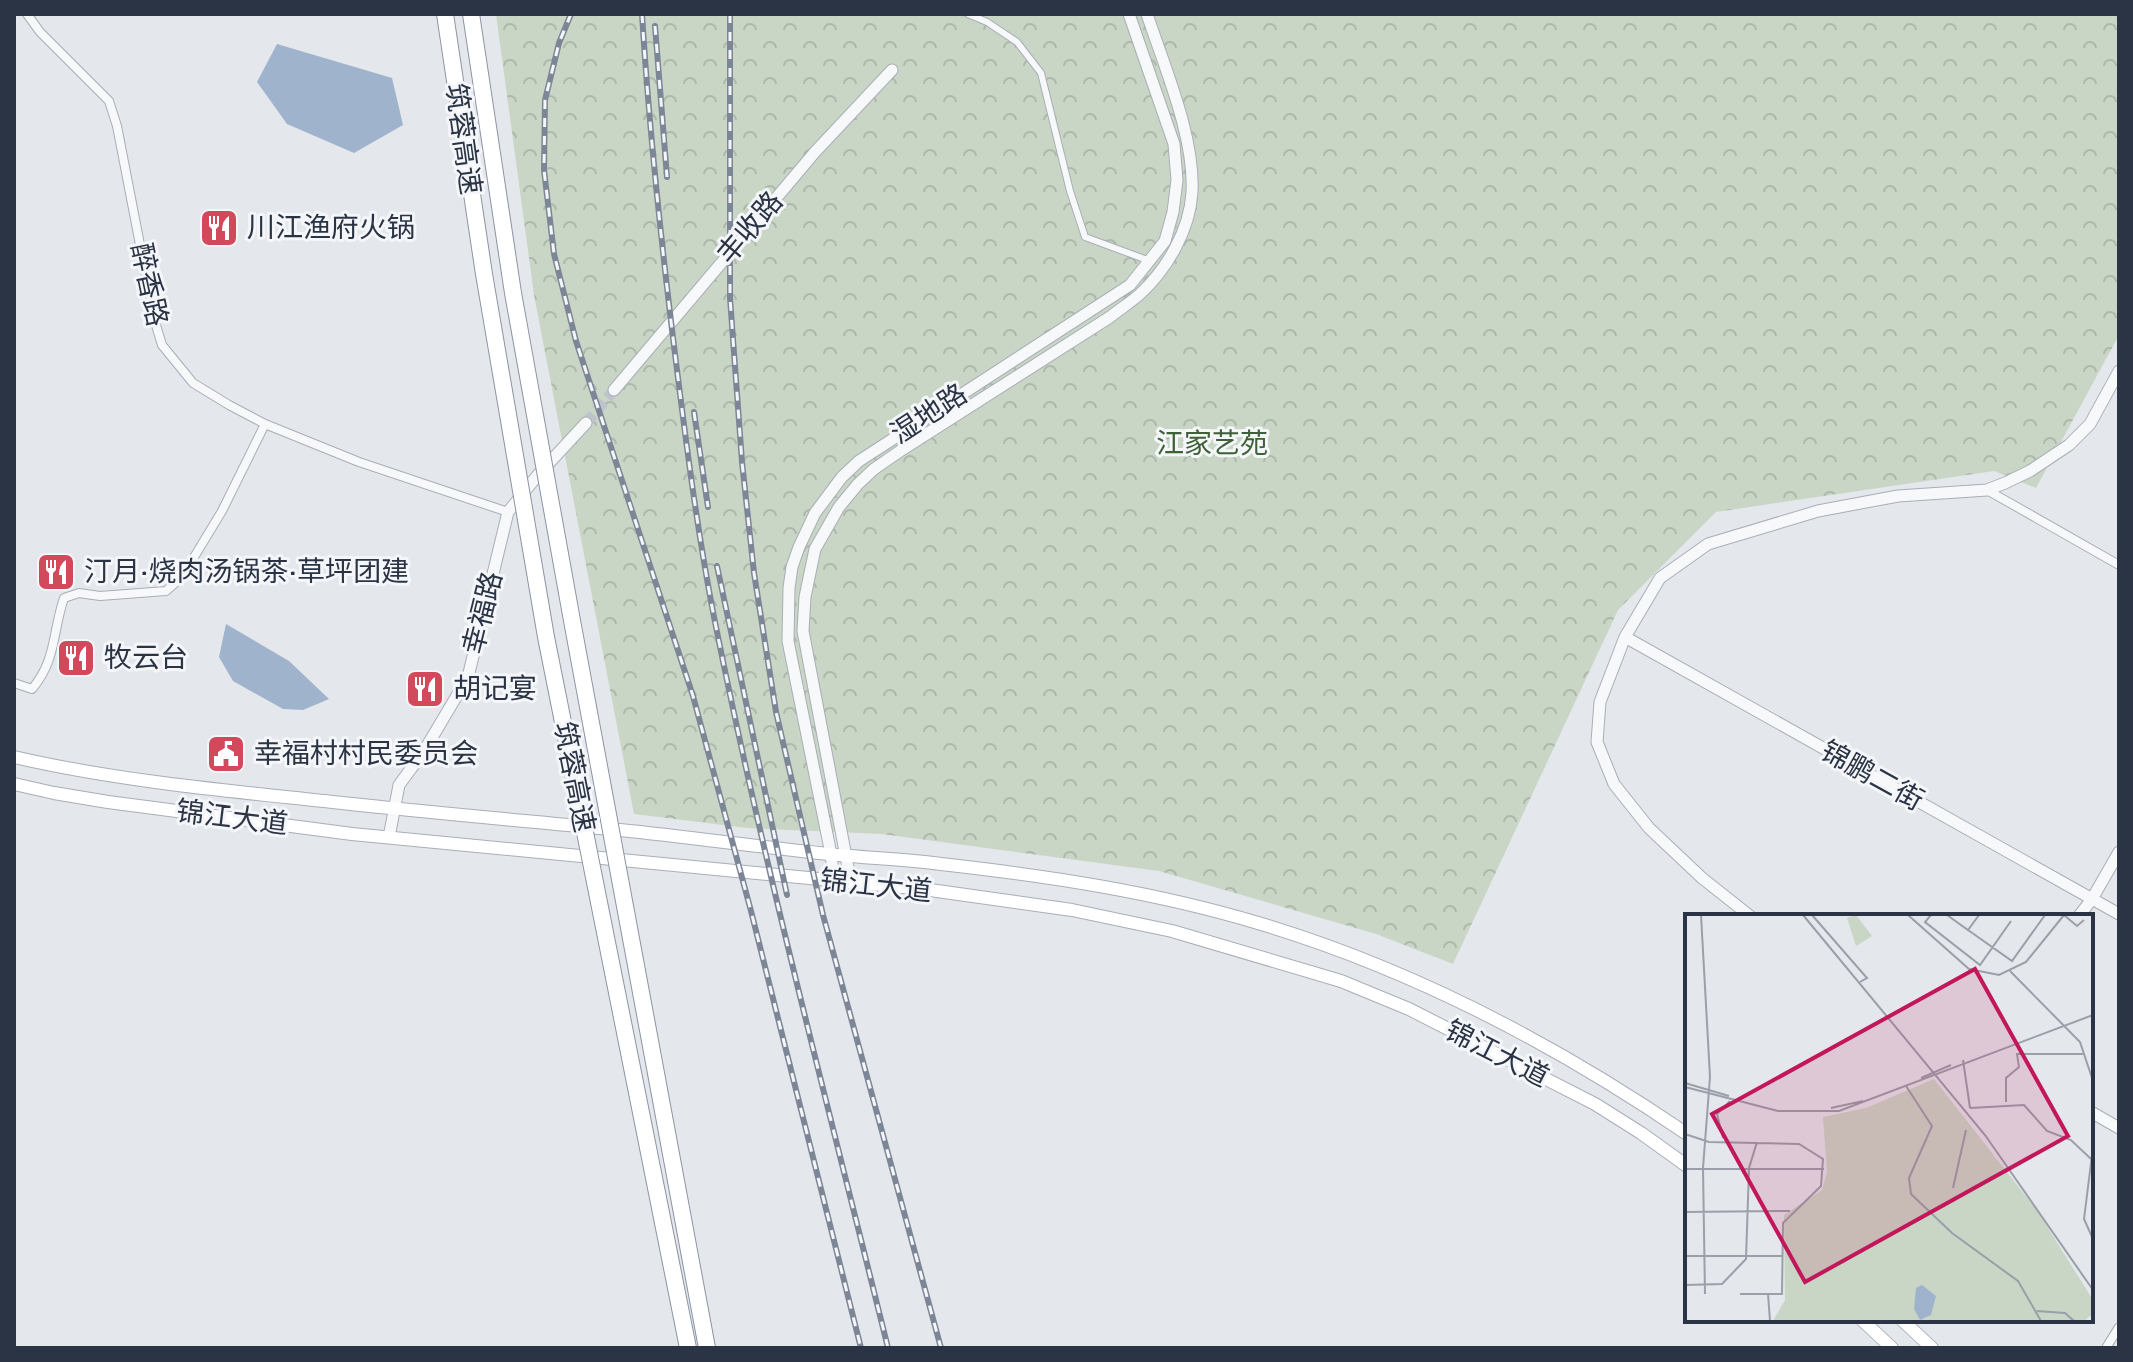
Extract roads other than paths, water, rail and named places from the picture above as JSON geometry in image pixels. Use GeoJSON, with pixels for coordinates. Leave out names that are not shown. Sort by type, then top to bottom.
{"type":"FeatureCollection","features":[{"type":"Feature","properties":{"kind":"highway","name":"筑蓉高速"},"geometry":{"type":"LineString","coordinates":[[445,14],[484,274],[546,637],[688,1348]]}},
{"type":"Feature","properties":{"kind":"highway","name":"筑蓉高速"},"geometry":{"type":"LineString","coordinates":[[471,14],[513,293],[707,1348]]}},
{"type":"Feature","properties":{"kind":"main road","name":"锦江大道"},"geometry":{"type":"LineString","coordinates":[[14,757],[141,781],[939,864],[1067,881],[1156,897],[1256,922],[1331,947],[1422,983],[1630,1095],[1685,1133]]}},
{"type":"Feature","properties":{"kind":"main road","name":"锦江大道"},"geometry":{"type":"LineString","coordinates":[[14,784],[108,802],[389,837],[923,889],[1072,910],[1172,931],[1341,981],[1409,1009],[1595,1104],[1685,1165]]}},
{"type":"Feature","properties":{"kind":"main road"},"geometry":{"type":"LineString","coordinates":[[1864,1322],[1892,1348]]}},
{"type":"Feature","properties":{"kind":"main road"},"geometry":{"type":"LineString","coordinates":[[1904,1322],[1932,1348]]}},
{"type":"Feature","properties":{"kind":"street","name":"醉香路"},"geometry":{"type":"LineString","coordinates":[[27,14],[40,32],[109,101],[117,126],[155,322],[162,345],[193,383],[265,424],[359,462],[508,512]]}},
{"type":"Feature","properties":{"kind":"street"},"geometry":{"type":"LineString","coordinates":[[968,14],[987,22],[1017,42],[1041,73],[1070,191],[1085,237],[1162,269]]}},
{"type":"Feature","properties":{"kind":"street","name":"湿地路"},"geometry":{"type":"LineString","coordinates":[[834,881],[788,641],[792,567],[815,513],[842,477],[859,461],[1130,285],[1165,241],[1177,180],[1174,144],[1129,14]]}},
{"type":"Feature","properties":{"kind":"street","name":"湿地路"},"geometry":{"type":"LineString","coordinates":[[851,883],[803,631],[805,597],[815,549],[839,507],[874,469],[1110,317],[1139,295],[1172,253],[1187,221],[1192,192],[1190,155],[1147,14]]}},
{"type":"Feature","properties":{"kind":"street","name":"丰收路"},"geometry":{"type":"LineString","coordinates":[[614,390],[815,152],[892,70]]}},
{"type":"Feature","properties":{"kind":"street"},"geometry":{"type":"LineString","coordinates":[[1747,914],[1702,878],[1649,828],[1614,784],[1597,742],[1600,702],[1625,637],[1660,578],[1708,544],[1818,511],[1898,496],[1987,490],[2030,471],[2069,445],[2090,424],[2119,371]]}},
{"type":"Feature","properties":{"kind":"street"},"geometry":{"type":"LineString","coordinates":[[948,402],[956,414]]}},
{"type":"Feature","properties":{"kind":"street"},"geometry":{"type":"LineString","coordinates":[[508,512],[586,423]]}},
{"type":"Feature","properties":{"kind":"street"},"geometry":{"type":"LineString","coordinates":[[14,683],[32,689],[36,683],[50,659],[56,620],[64,598],[79,593],[100,596],[166,591],[182,577],[222,511],[265,424]]}},
{"type":"Feature","properties":{"kind":"street"},"geometry":{"type":"LineString","coordinates":[[1987,490],[2119,565]]}},
{"type":"Feature","properties":{"kind":"street","name":"幸福路"},"geometry":{"type":"LineString","coordinates":[[389,837],[399,785],[424,751],[468,677],[508,512]]}},
{"type":"Feature","properties":{"kind":"street","name":"锦鹏二街"},"geometry":{"type":"LineString","coordinates":[[1625,637],[2119,914]]}},
{"type":"Feature","properties":{"kind":"street"},"geometry":{"type":"LineString","coordinates":[[2081,914],[2119,852]]}},
{"type":"Feature","properties":{"kind":"street"},"geometry":{"type":"LineString","coordinates":[[2093,1113],[2119,1128]]}},
{"type":"Feature","properties":{"kind":"street"},"geometry":{"type":"LineString","coordinates":[[2106,1348],[2119,1327]]}},
{"type":"Feature","properties":{"kind":"water"},"geometry":{"type":"Polygon","coordinates":[[[277,44],[392,78],[403,125],[354,153],[287,124],[257,82],[277,44]]]}},
{"type":"Feature","properties":{"kind":"water"},"geometry":{"type":"Polygon","coordinates":[[[226,624],[289,661],[329,699],[303,710],[283,709],[233,681],[219,657],[226,624]]]}},
{"type":"Feature","properties":{"kind":"tunnel"},"geometry":{"type":"LineString","coordinates":[[586,423],[614,390]]}},
{"type":"Feature","properties":{"kind":"railway"},"geometry":{"type":"LineString","coordinates":[[571,14],[559,43],[545,100],[544,170],[554,254],[576,341],[693,696],[751,911],[861,1348]]}},
{"type":"Feature","properties":{"kind":"railway"},"geometry":{"type":"LineString","coordinates":[[642,14],[665,269],[708,584],[775,892],[888,1348]]}},
{"type":"Feature","properties":{"kind":"railway"},"geometry":{"type":"LineString","coordinates":[[730,14],[730,298],[754,573],[776,712],[823,915],[941,1348]]}},
{"type":"Feature","properties":{"kind":"railway"},"geometry":{"type":"LineString","coordinates":[[655,26],[667,177]]}},
{"type":"Feature","properties":{"kind":"railway"},"geometry":{"type":"LineString","coordinates":[[694,412],[708,507]]}},
{"type":"Feature","properties":{"kind":"railway"},"geometry":{"type":"LineString","coordinates":[[717,566],[787,895]]}},
{"type":"Feature","properties":{"kind":"place","name":"川江渔府火锅"},"geometry":{"type":"Point","coordinates":[219,228]}},
{"type":"Feature","properties":{"kind":"place","name":"汀月·烧肉汤锅茶·草坪团建"},"geometry":{"type":"Point","coordinates":[56,572]}},
{"type":"Feature","properties":{"kind":"place","name":"牧云台"},"geometry":{"type":"Point","coordinates":[76,658]}},
{"type":"Feature","properties":{"kind":"place","name":"胡记宴"},"geometry":{"type":"Point","coordinates":[425,689]}},
{"type":"Feature","properties":{"kind":"place","name":"幸福村村民委员会"},"geometry":{"type":"Point","coordinates":[226,754]}},
{"type":"Feature","properties":{"kind":"park label","name":"江家艺苑"},"geometry":{"type":"Point","coordinates":[1212,444]}}]}
